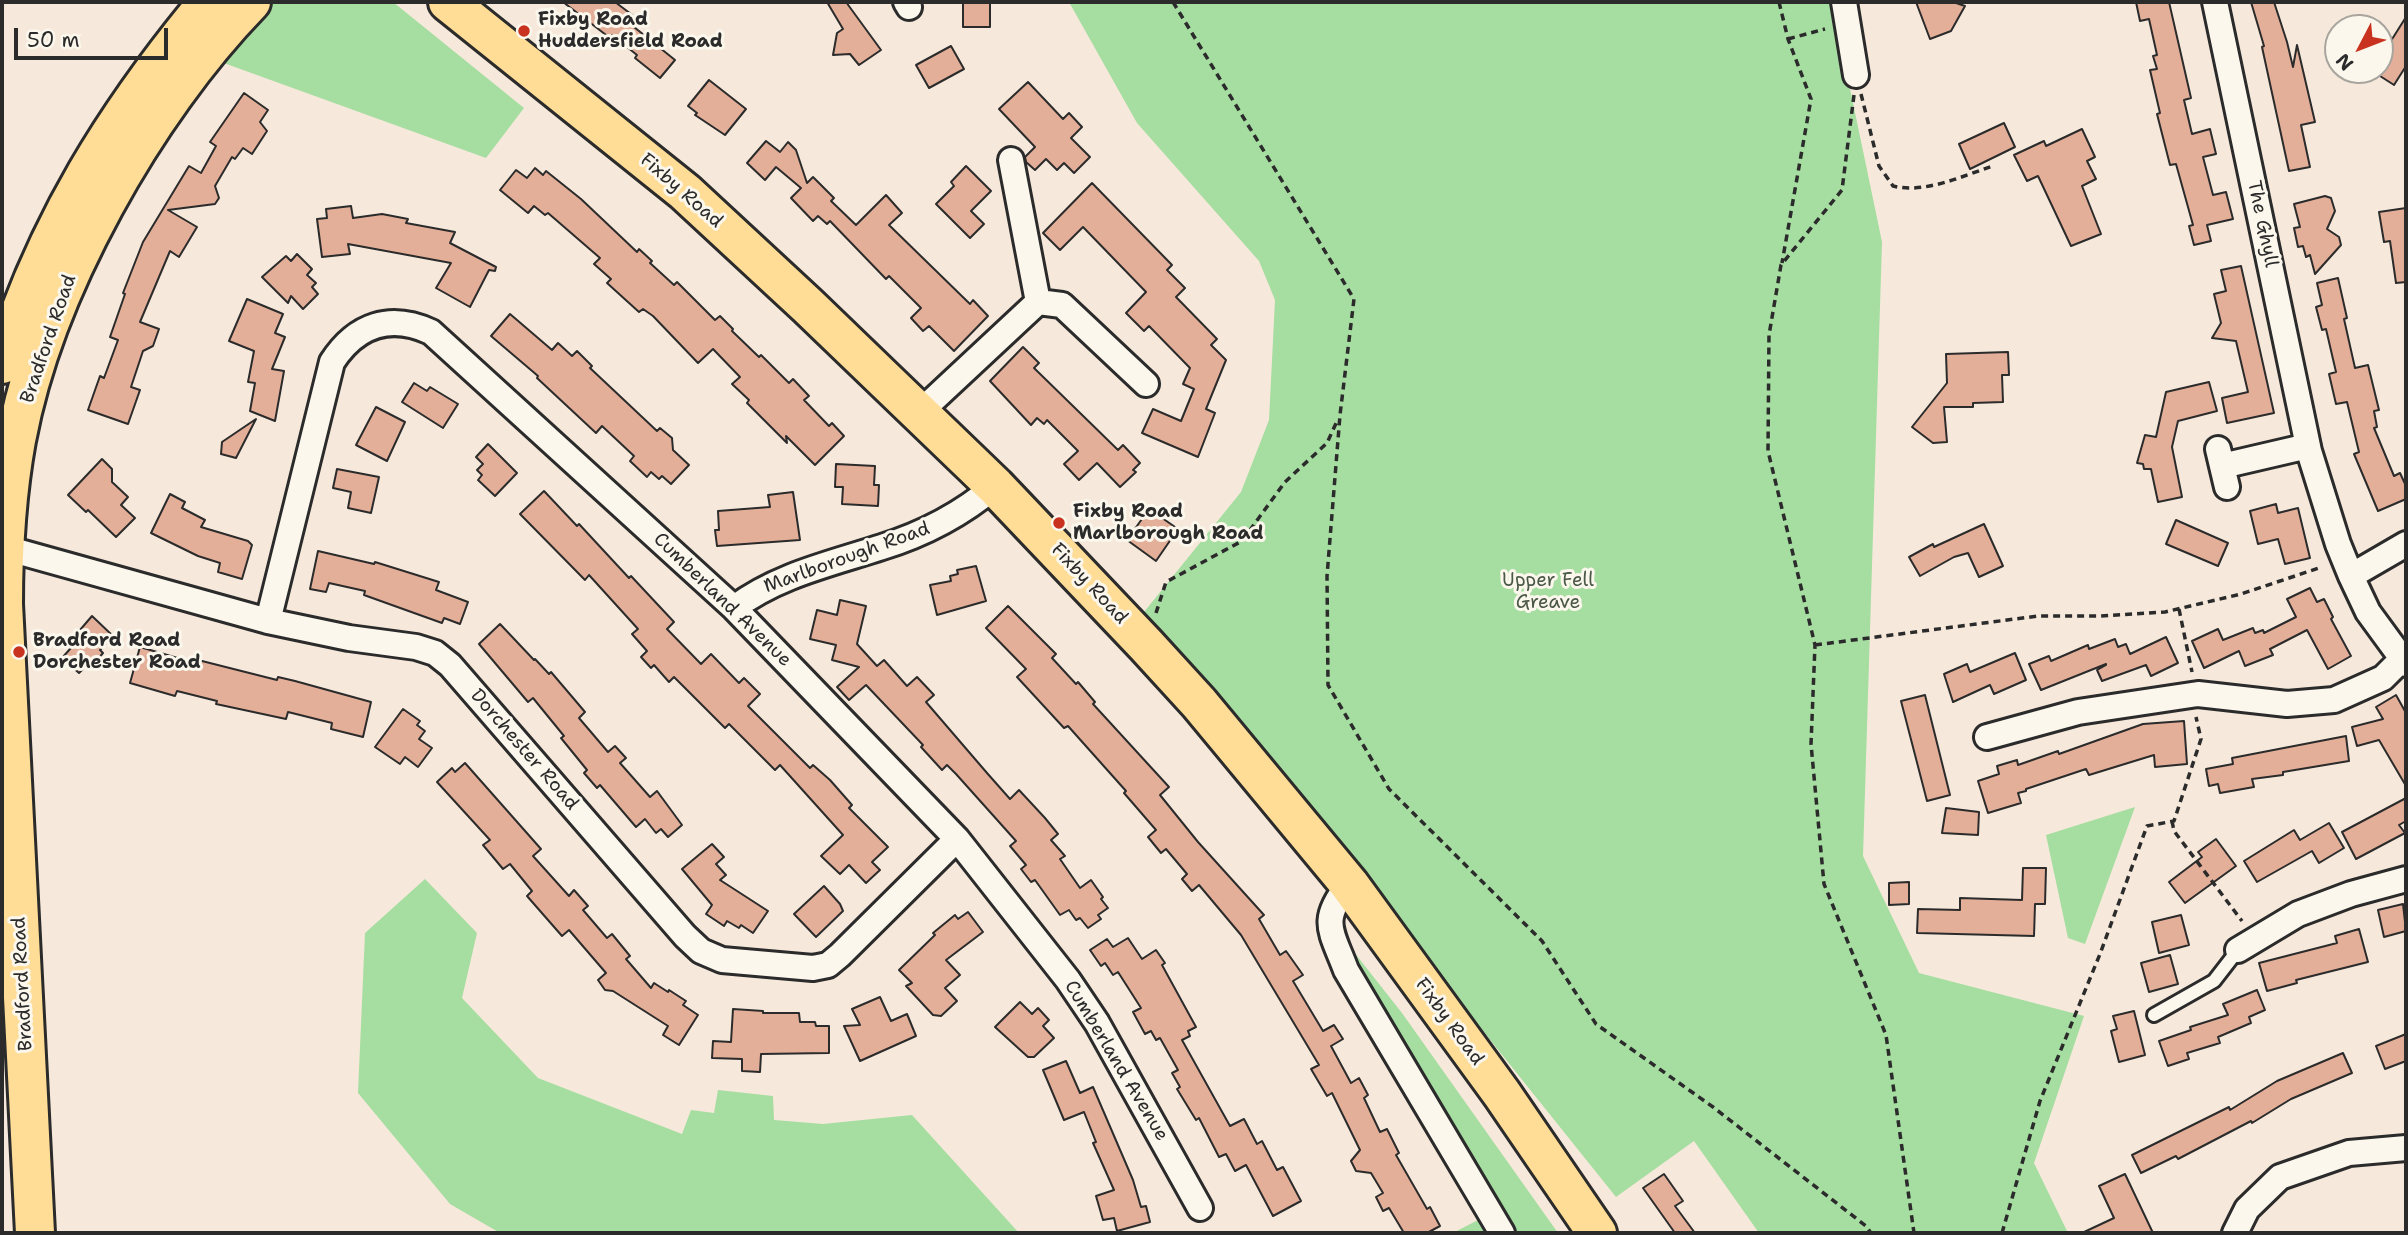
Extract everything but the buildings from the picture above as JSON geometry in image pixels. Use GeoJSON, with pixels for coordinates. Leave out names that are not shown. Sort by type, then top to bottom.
{"type":"FeatureCollection","features":[{"type":"Feature","properties":{"kind":"main road","name":"Bradford Road"},"geometry":{"type":"LineString","coordinates":[[35,1233],[3,604],[2,547],[16,439],[40,354],[68,281],[109,199],[157,121],[212,47],[251,2]]}},
{"type":"Feature","properties":{"kind":"main road","name":"Fixby Road"},"geometry":{"type":"LineString","coordinates":[[448,2],[685,192],[995,486],[1146,645],[1199,703],[1349,884],[1502,1094],[1597,1233]]}},
{"type":"Feature","properties":{"kind":"main road","name":"Bradford Road"},"geometry":{"type":"LineString","coordinates":[[2,364],[33,279],[56,226],[130,103],[204,3]]}},
{"type":"Feature","properties":{"kind":"street","name":"The Ghyll"},"geometry":{"type":"LineString","coordinates":[[2215,2],[2308,446],[2348,568],[2368,612],[2404,662]]}},
{"type":"Feature","properties":{"kind":"street"},"geometry":{"type":"LineString","coordinates":[[1846,13],[1856,75]]}},
{"type":"Feature","properties":{"kind":"street"},"geometry":{"type":"LineString","coordinates":[[1011,160],[1038,302]]}},
{"type":"Feature","properties":{"kind":"street"},"geometry":{"type":"LineString","coordinates":[[919,413],[1038,302]]}},
{"type":"Feature","properties":{"kind":"street"},"geometry":{"type":"LineString","coordinates":[[1038,302],[1062,305],[1146,384]]}},
{"type":"Feature","properties":{"kind":"street","name":"Cumberland Avenue"},"geometry":{"type":"LineString","coordinates":[[268,621],[332,362],[350,339],[376,325],[390,323],[418,326],[442,341],[734,608],[957,839],[1060,969],[1097,1023],[1200,1208]]}},
{"type":"Feature","properties":{"kind":"street"},"geometry":{"type":"LineString","coordinates":[[2222,467],[2308,446]]}},
{"type":"Feature","properties":{"kind":"street","name":"Marlborough Road"},"geometry":{"type":"LineString","coordinates":[[734,608],[754,593],[780,580],[886,546],[931,528],[961,512],[995,486]]}},
{"type":"Feature","properties":{"kind":"street"},"geometry":{"type":"LineString","coordinates":[[2348,568],[2406,544]]}},
{"type":"Feature","properties":{"kind":"street","name":"Dorchester Road"},"geometry":{"type":"LineString","coordinates":[[2,547],[268,621],[349,638],[416,647],[435,653],[450,665],[685,936],[701,951],[722,960],[813,968],[828,965],[957,839]]}},
{"type":"Feature","properties":{"kind":"street"},"geometry":{"type":"LineString","coordinates":[[1987,737],[2078,712],[2195,695],[2287,704],[2334,700],[2383,678],[2404,662]]}},
{"type":"Feature","properties":{"kind":"street"},"geometry":{"type":"LineString","coordinates":[[2247,945],[2298,914],[2351,894],[2406,879]]}},
{"type":"Feature","properties":{"kind":"street"},"geometry":{"type":"LineString","coordinates":[[1349,884],[1335,901],[1329,923],[1346,970],[1502,1233]]}},
{"type":"Feature","properties":{"kind":"street"},"geometry":{"type":"LineString","coordinates":[[2235,1233],[2247,1209],[2280,1177],[2349,1153],[2406,1148]]}},
{"type":"Feature","properties":{"kind":"lane"},"geometry":{"type":"LineString","coordinates":[[2154,1015],[2214,981],[2247,945]]}},
{"type":"Feature","properties":{"kind":"path"},"geometry":{"type":"LineString","coordinates":[[1173,2],[1354,299],[1340,415],[1327,576],[1328,685],[1390,789],[1542,941],[1595,1024],[1713,1107],[1866,1226],[1871,1233]]}},
{"type":"Feature","properties":{"kind":"path"},"geometry":{"type":"LineString","coordinates":[[1779,2],[1788,39],[1811,99],[1769,335],[1768,451],[1815,645],[1811,744],[1824,884],[1886,1035],[1914,1233]]}},
{"type":"Feature","properties":{"kind":"path"},"geometry":{"type":"LineString","coordinates":[[1788,39],[1846,13]]}},
{"type":"Feature","properties":{"kind":"path"},"geometry":{"type":"LineString","coordinates":[[1781,265],[1842,190],[1856,75]]}},
{"type":"Feature","properties":{"kind":"path"},"geometry":{"type":"LineString","coordinates":[[1856,75],[1879,166],[1893,186],[1906,189],[1939,183],[1993,166]]}},
{"type":"Feature","properties":{"kind":"path"},"geometry":{"type":"LineString","coordinates":[[1146,645],[1166,582],[1242,541],[1285,482],[1328,443],[1340,415]]}},
{"type":"Feature","properties":{"kind":"path"},"geometry":{"type":"LineString","coordinates":[[1815,645],[2038,616],[2101,616],[2179,609],[2348,568]]}},
{"type":"Feature","properties":{"kind":"path"},"geometry":{"type":"LineString","coordinates":[[2002,1233],[2040,1101],[2100,954],[2147,826],[2174,821],[2201,739],[2179,609]]}},
{"type":"Feature","properties":{"kind":"path"},"geometry":{"type":"LineString","coordinates":[[2172,821],[2174,831],[2247,945]]}},
{"type":"Feature","properties":{"kind":"green space"},"geometry":{"type":"Polygon","coordinates":[[[271,2],[393,2],[524,108],[486,158],[221,62],[271,2]]]}},
{"type":"Feature","properties":{"kind":"green space","name":"Upper Fell Greave"},"geometry":{"type":"Polygon","coordinates":[[[1069,2],[1832,2],[1882,242],[1863,856],[1919,973],[2084,1016],[2034,1163],[2068,1233],[1759,1233],[1694,1141],[1616,1197],[1378,900],[1140,617],[1241,492],[1269,420],[1275,300],[1259,261],[1137,123],[1069,2]]]}},
{"type":"Feature","properties":{"kind":"green space"},"geometry":{"type":"Polygon","coordinates":[[[2135,807],[2085,944],[2068,938],[2046,835],[2135,807]]]}},
{"type":"Feature","properties":{"kind":"green space"},"geometry":{"type":"Polygon","coordinates":[[[425,879],[477,933],[462,998],[538,1078],[682,1134],[691,1110],[714,1113],[718,1090],[773,1096],[774,1120],[823,1124],[912,1115],[1019,1233],[500,1233],[450,1204],[358,1093],[365,933],[425,879]]]}},
{"type":"Feature","properties":{"kind":"green space"},"geometry":{"type":"Polygon","coordinates":[[[1346,942],[1402,1013],[1558,1233],[1453,1233],[1499,1209],[1346,942]]]}},
{"type":"Feature","properties":{"kind":"place","name":"Fixby Road Huddersfield Road"},"geometry":{"type":"Point","coordinates":[524,31]}},
{"type":"Feature","properties":{"kind":"place","name":"Fixby Road Marlborough Road"},"geometry":{"type":"Point","coordinates":[1059,523]}},
{"type":"Feature","properties":{"kind":"place","name":"Bradford Road Dorchester Road"},"geometry":{"type":"Point","coordinates":[19,652]}}]}
